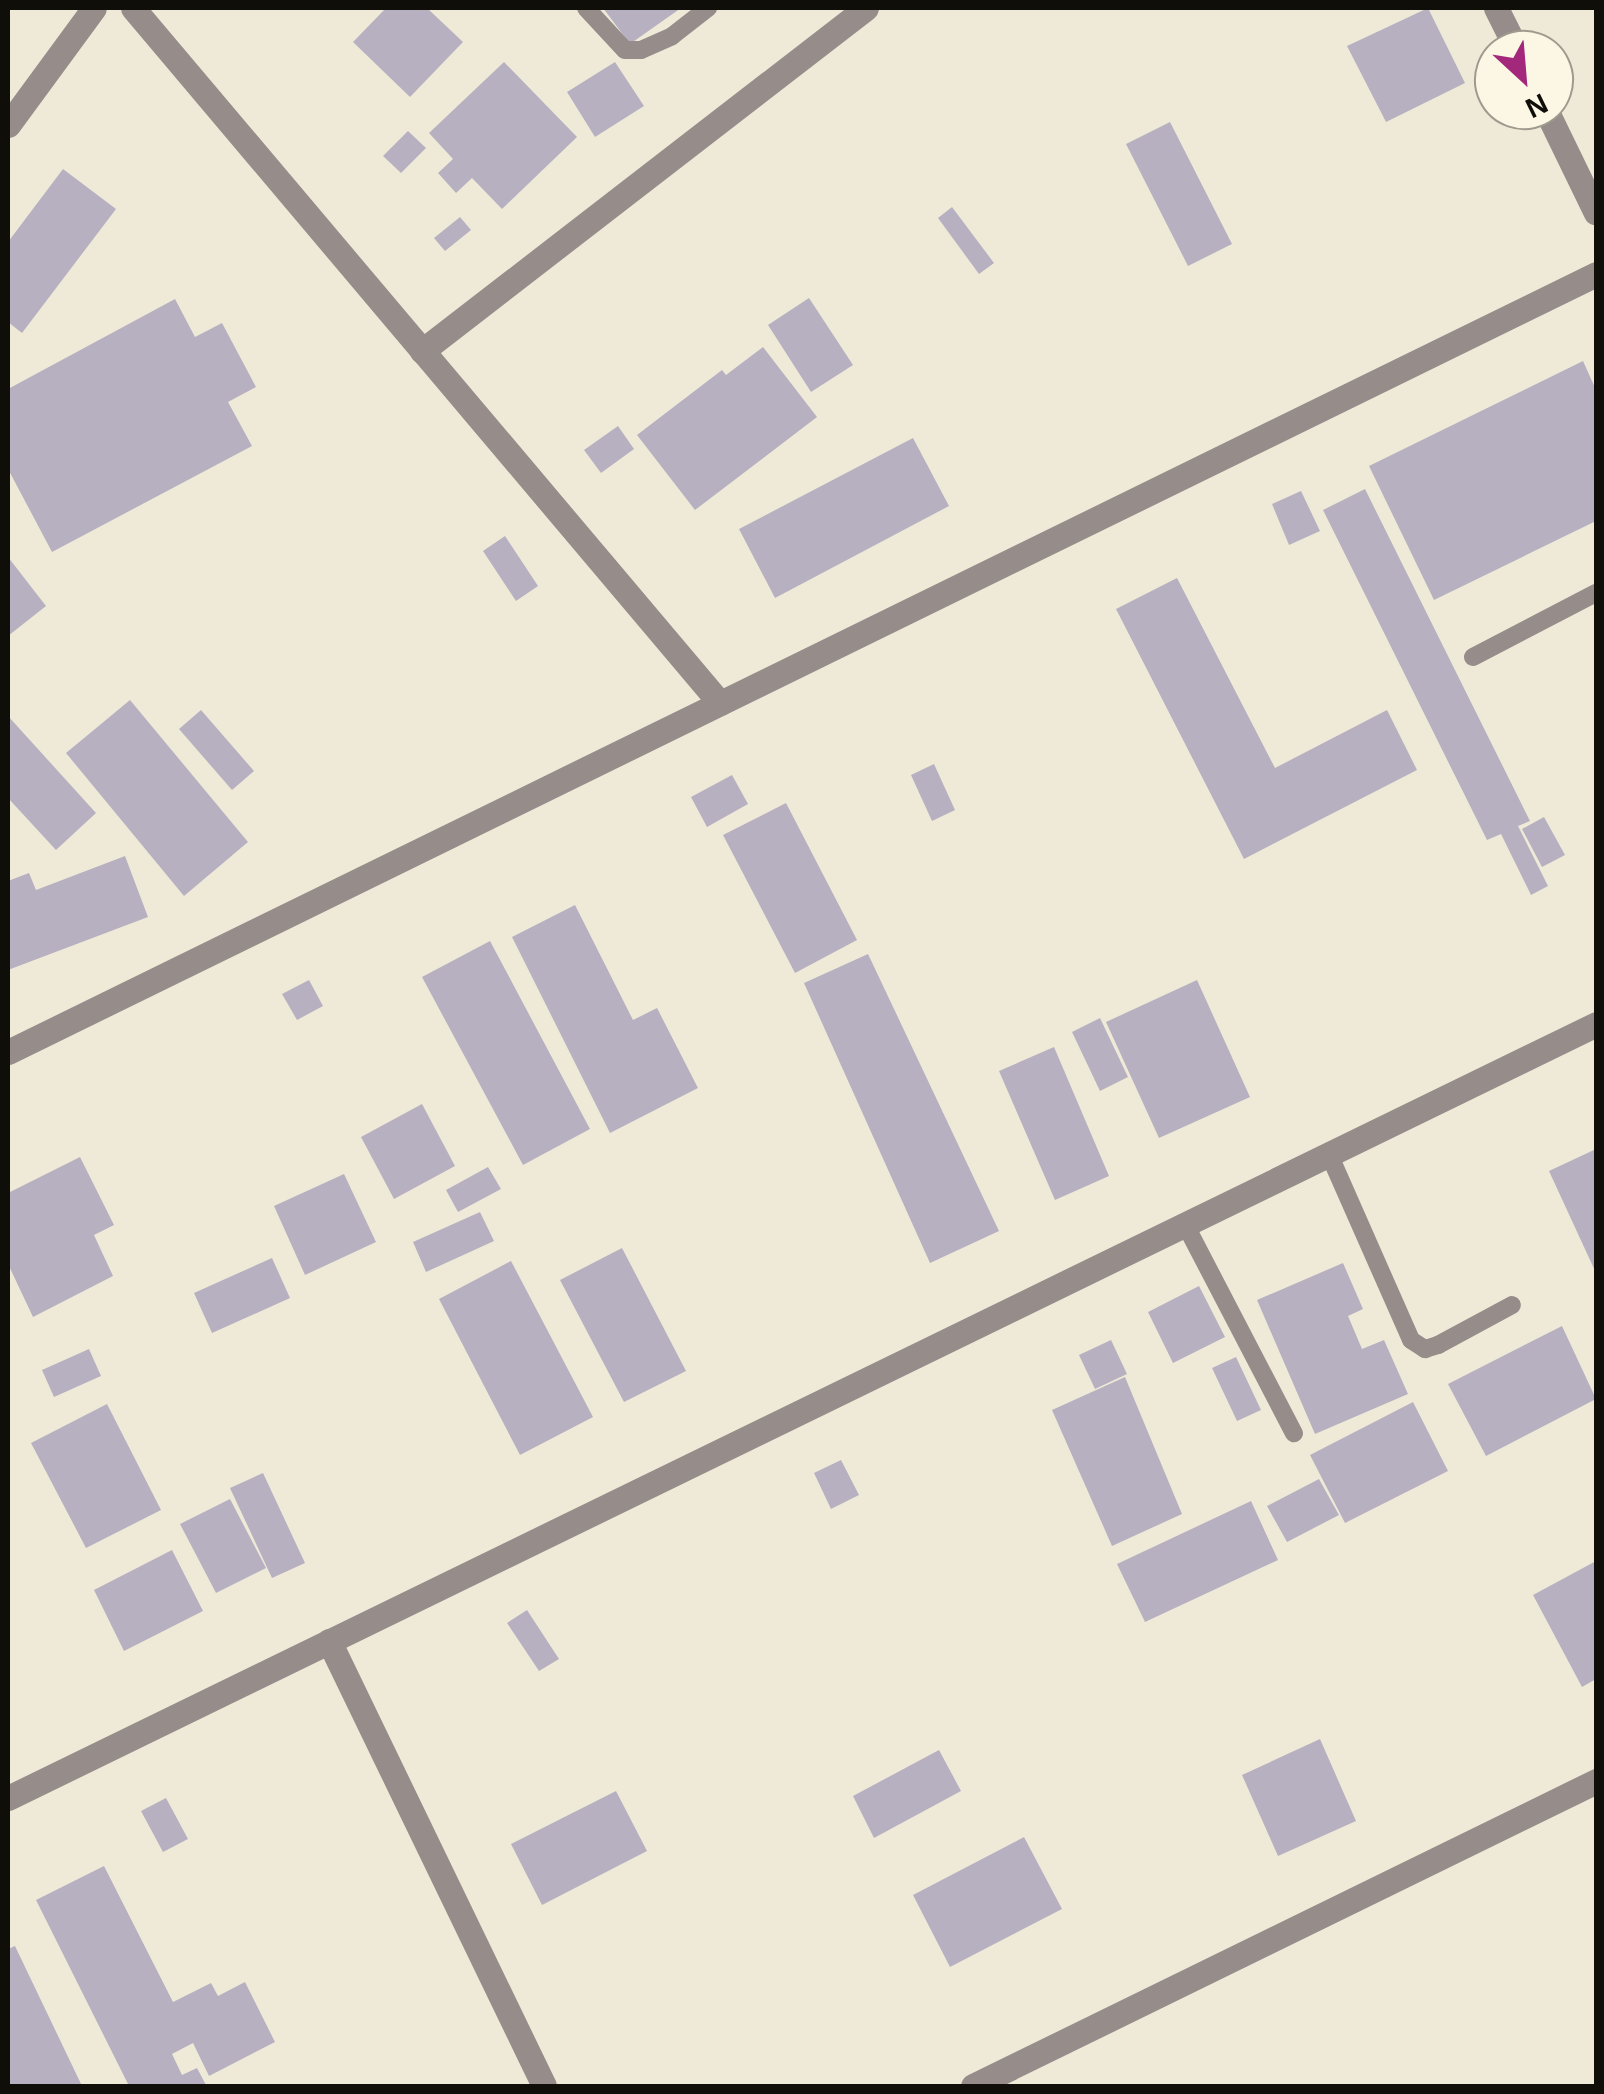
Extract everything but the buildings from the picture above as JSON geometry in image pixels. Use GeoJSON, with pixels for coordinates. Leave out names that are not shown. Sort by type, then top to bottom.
{"type":"FeatureCollection","features":[{"type":"Feature","properties":{"kind":"street"},"geometry":{"type":"LineString","coordinates":[[8,126],[94,8]]}},
{"type":"Feature","properties":{"kind":"street"},"geometry":{"type":"LineString","coordinates":[[132,8],[720,703]]}},
{"type":"Feature","properties":{"kind":"street"},"geometry":{"type":"LineString","coordinates":[[422,352],[866,8]]}},
{"type":"Feature","properties":{"kind":"street"},"geometry":{"type":"LineString","coordinates":[[1556,130],[1596,214]]}},
{"type":"Feature","properties":{"kind":"street"},"geometry":{"type":"LineString","coordinates":[[8,1052],[1596,274]]}},
{"type":"Feature","properties":{"kind":"street"},"geometry":{"type":"LineString","coordinates":[[8,1798],[1596,1024]]}},
{"type":"Feature","properties":{"kind":"street"},"geometry":{"type":"LineString","coordinates":[[329,1641],[544,2086]]}},
{"type":"Feature","properties":{"kind":"street"},"geometry":{"type":"LineString","coordinates":[[973,2086],[1596,1781]]}},
{"type":"Feature","properties":{"kind":"lane"},"geometry":{"type":"LineString","coordinates":[[586,8],[625,50],[642,50],[672,36],[708,8]]}},
{"type":"Feature","properties":{"kind":"lane"},"geometry":{"type":"LineString","coordinates":[[1474,657],[1596,592]]}},
{"type":"Feature","properties":{"kind":"lane"},"geometry":{"type":"LineString","coordinates":[[1329,1154],[1411,1340],[1425,1348],[1438,1345],[1512,1306]]}},
{"type":"Feature","properties":{"kind":"lane"},"geometry":{"type":"LineString","coordinates":[[1185,1224],[1294,1433]]}}]}
